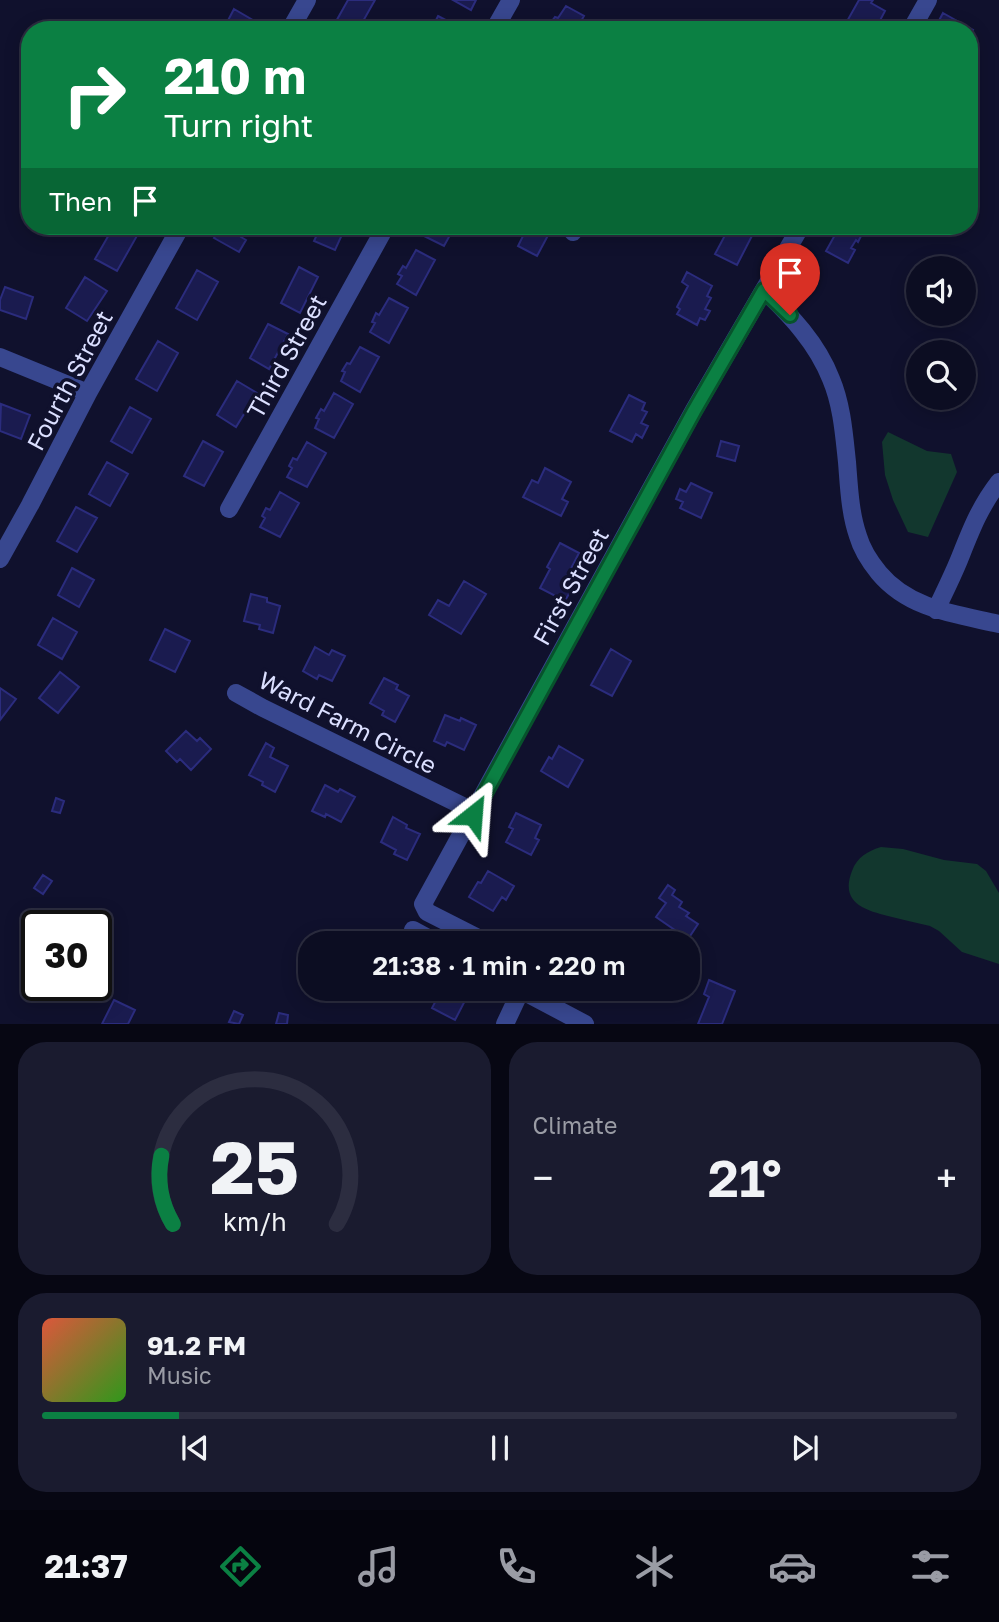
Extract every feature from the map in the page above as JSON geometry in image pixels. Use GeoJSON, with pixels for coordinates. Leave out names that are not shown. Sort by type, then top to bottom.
{"type":"FeatureCollection","features":[{"type":"Feature","properties":{"kind":"street"},"geometry":{"type":"LineString","coordinates":[[295,21],[307,0]]}},
{"type":"Feature","properties":{"kind":"street"},"geometry":{"type":"LineString","coordinates":[[499,21],[510,0]]}},
{"type":"Feature","properties":{"kind":"street"},"geometry":{"type":"LineString","coordinates":[[916,21],[928,0]]}},
{"type":"Feature","properties":{"kind":"street","name":"Fourth Street"},"geometry":{"type":"LineString","coordinates":[[0,559],[176,235]]}},
{"type":"Feature","properties":{"kind":"street","name":"Third Street"},"geometry":{"type":"LineString","coordinates":[[229,509],[381,235]]}},
{"type":"Feature","properties":{"kind":"street","name":"First Street"},"geometry":{"type":"LineString","coordinates":[[464,931],[427,912],[424,904],[687,422],[796,235]]}},
{"type":"Feature","properties":{"kind":"street"},"geometry":{"type":"LineString","coordinates":[[764,290],[801,328],[823,361],[831,379],[843,423],[852,511],[865,553],[883,578],[911,600],[936,610],[999,624]]}},
{"type":"Feature","properties":{"kind":"street"},"geometry":{"type":"LineString","coordinates":[[0,357],[88,393]]}},
{"type":"Feature","properties":{"kind":"street"},"geometry":{"type":"LineString","coordinates":[[936,610],[985,501],[999,482]]}},
{"type":"Feature","properties":{"kind":"street","name":"Ward Farm Circle"},"geometry":{"type":"LineString","coordinates":[[236,693],[475,812]]}},
{"type":"Feature","properties":{"kind":"street"},"geometry":{"type":"LineString","coordinates":[[505,1024],[515,1001]]}},
{"type":"Feature","properties":{"kind":"street"},"geometry":{"type":"LineString","coordinates":[[542,1001],[585,1024]]}},
{"type":"Feature","properties":{"kind":"green space"},"geometry":{"type":"Polygon","coordinates":[[[888,432],[927,451],[951,454],[957,472],[928,537],[908,532],[893,500],[885,475],[882,442],[888,432]]]}},
{"type":"Feature","properties":{"kind":"green space"},"geometry":{"type":"Polygon","coordinates":[[[881,847],[977,864],[986,871],[999,893],[999,964],[962,952],[930,926],[873,912],[858,904],[849,891],[852,871],[864,855],[881,847]]]}},
{"type":"Feature","properties":{"kind":"building"},"geometry":{"type":"Polygon","coordinates":[[[348,0],[375,0],[363,21],[336,21],[348,0]]]}},
{"type":"Feature","properties":{"kind":"building"},"geometry":{"type":"Polygon","coordinates":[[[453,0],[476,0],[471,10],[453,0]]]}},
{"type":"Feature","properties":{"kind":"building"},"geometry":{"type":"Polygon","coordinates":[[[859,0],[873,0],[871,3],[885,11],[880,21],[847,21],[859,0]]]}},
{"type":"Feature","properties":{"kind":"building"},"geometry":{"type":"Polygon","coordinates":[[[566,6],[584,16],[581,21],[552,21],[555,17],[558,18],[566,6]]]}},
{"type":"Feature","properties":{"kind":"building"},"geometry":{"type":"Polygon","coordinates":[[[234,9],[254,21],[228,21],[234,9]]]}},
{"type":"Feature","properties":{"kind":"building"},"geometry":{"type":"Polygon","coordinates":[[[943,13],[957,21],[939,21],[943,13]]]}},
{"type":"Feature","properties":{"kind":"building"},"geometry":{"type":"Polygon","coordinates":[[[109,235],[137,235],[117,271],[95,259],[109,235]]]}},
{"type":"Feature","properties":{"kind":"building"},"geometry":{"type":"Polygon","coordinates":[[[216,235],[242,235],[241,237],[246,240],[239,252],[214,238],[216,235]]]}},
{"type":"Feature","properties":{"kind":"building"},"geometry":{"type":"Polygon","coordinates":[[[317,235],[342,235],[335,250],[314,241],[317,235]]]}},
{"type":"Feature","properties":{"kind":"building"},"geometry":{"type":"Polygon","coordinates":[[[425,235],[450,235],[444,246],[425,235]]]}},
{"type":"Feature","properties":{"kind":"building"},"geometry":{"type":"Polygon","coordinates":[[[524,235],[548,235],[537,256],[518,246],[524,235]]]}},
{"type":"Feature","properties":{"kind":"building"},"geometry":{"type":"Polygon","coordinates":[[[725,235],[752,235],[737,265],[715,254],[725,235]]]}},
{"type":"Feature","properties":{"kind":"building"},"geometry":{"type":"Polygon","coordinates":[[[835,235],[862,235],[851,248],[855,250],[848,263],[826,251],[835,235]]]}},
{"type":"Feature","properties":{"kind":"building"},"geometry":{"type":"Polygon","coordinates":[[[416,250],[435,260],[416,295],[397,284],[402,276],[398,274],[403,266],[406,268],[416,250]]]}},
{"type":"Feature","properties":{"kind":"building"},"geometry":{"type":"Polygon","coordinates":[[[299,267],[318,277],[300,313],[281,303],[299,267]]]}},
{"type":"Feature","properties":{"kind":"building"},"geometry":{"type":"Polygon","coordinates":[[[197,270],[218,282],[197,320],[176,308],[197,270]]]}},
{"type":"Feature","properties":{"kind":"building"},"geometry":{"type":"Polygon","coordinates":[[[687,272],[712,286],[707,296],[711,298],[705,309],[710,311],[705,320],[700,318],[697,325],[677,314],[680,309],[677,307],[688,286],[682,282],[687,272]]]}},
{"type":"Feature","properties":{"kind":"building"},"geometry":{"type":"Polygon","coordinates":[[[85,277],[107,291],[87,321],[66,308],[85,277]]]}},
{"type":"Feature","properties":{"kind":"building"},"geometry":{"type":"Polygon","coordinates":[[[5,287],[33,297],[26,319],[0,310],[0,300],[5,287]]]}},
{"type":"Feature","properties":{"kind":"building"},"geometry":{"type":"Polygon","coordinates":[[[389,298],[408,308],[389,343],[370,332],[376,313],[379,315],[389,298]]]}},
{"type":"Feature","properties":{"kind":"building"},"geometry":{"type":"Polygon","coordinates":[[[268,324],[288,334],[269,369],[250,358],[268,324]]]}},
{"type":"Feature","properties":{"kind":"building"},"geometry":{"type":"Polygon","coordinates":[[[158,341],[178,353],[157,391],[136,379],[158,341]]]}},
{"type":"Feature","properties":{"kind":"building"},"geometry":{"type":"Polygon","coordinates":[[[360,347],[379,357],[360,392],[341,381],[345,372],[342,371],[347,363],[350,364],[360,347]]]}},
{"type":"Feature","properties":{"kind":"building"},"geometry":{"type":"Polygon","coordinates":[[[237,381],[257,393],[236,427],[217,415],[237,381]]]}},
{"type":"Feature","properties":{"kind":"building"},"geometry":{"type":"Polygon","coordinates":[[[334,393],[353,404],[334,438],[315,428],[319,419],[316,418],[321,409],[324,411],[334,393]]]}},
{"type":"Feature","properties":{"kind":"building"},"geometry":{"type":"Polygon","coordinates":[[[629,395],[645,403],[642,410],[647,412],[641,423],[648,426],[642,438],[636,434],[632,442],[610,431],[629,395]]]}},
{"type":"Feature","properties":{"kind":"building"},"geometry":{"type":"Polygon","coordinates":[[[1,404],[30,415],[21,439],[0,431],[1,404]]]}},
{"type":"Feature","properties":{"kind":"building"},"geometry":{"type":"Polygon","coordinates":[[[130,407],[151,419],[132,453],[111,441],[130,407]]]}},
{"type":"Feature","properties":{"kind":"building"},"geometry":{"type":"Polygon","coordinates":[[[203,441],[223,452],[204,486],[184,476],[203,441]]]}},
{"type":"Feature","properties":{"kind":"building"},"geometry":{"type":"Polygon","coordinates":[[[721,441],[739,446],[735,461],[717,456],[721,441]]]}},
{"type":"Feature","properties":{"kind":"building"},"geometry":{"type":"Polygon","coordinates":[[[307,442],[326,453],[307,487],[287,477],[293,458],[297,460],[307,442]]]}},
{"type":"Feature","properties":{"kind":"building"},"geometry":{"type":"Polygon","coordinates":[[[107,462],[128,474],[110,506],[89,494],[107,462]]]}},
{"type":"Feature","properties":{"kind":"building"},"geometry":{"type":"Polygon","coordinates":[[[545,468],[571,482],[562,499],[568,502],[561,516],[523,497],[532,480],[538,483],[545,468]]]}},
{"type":"Feature","properties":{"kind":"building"},"geometry":{"type":"Polygon","coordinates":[[[691,483],[712,493],[701,518],[680,508],[683,502],[676,499],[680,489],[686,492],[691,483]]]}},
{"type":"Feature","properties":{"kind":"building"},"geometry":{"type":"Polygon","coordinates":[[[280,492],[299,503],[280,537],[260,527],[266,508],[270,510],[280,492]]]}},
{"type":"Feature","properties":{"kind":"building"},"geometry":{"type":"Polygon","coordinates":[[[76,507],[97,518],[77,552],[57,541],[76,507]]]}},
{"type":"Feature","properties":{"kind":"building"},"geometry":{"type":"Polygon","coordinates":[[[560,543],[579,553],[566,578],[575,583],[565,601],[540,588],[550,569],[547,567],[560,543]]]}},
{"type":"Feature","properties":{"kind":"building"},"geometry":{"type":"Polygon","coordinates":[[[72,568],[94,580],[79,607],[58,595],[72,568]]]}},
{"type":"Feature","properties":{"kind":"building"},"geometry":{"type":"Polygon","coordinates":[[[464,581],[486,594],[461,634],[429,615],[438,600],[449,606],[464,581]]]}},
{"type":"Feature","properties":{"kind":"building"},"geometry":{"type":"Polygon","coordinates":[[[251,594],[267,598],[267,602],[280,606],[273,633],[259,629],[260,625],[244,621],[251,594]]]}},
{"type":"Feature","properties":{"kind":"building"},"geometry":{"type":"Polygon","coordinates":[[[53,618],[77,632],[62,659],[38,645],[53,618]]]}},
{"type":"Feature","properties":{"kind":"building"},"geometry":{"type":"Polygon","coordinates":[[[165,629],[190,641],[175,672],[150,660],[165,629]]]}},
{"type":"Feature","properties":{"kind":"building"},"geometry":{"type":"Polygon","coordinates":[[[315,647],[329,655],[332,650],[345,656],[332,681],[319,675],[317,679],[303,671],[315,647]]]}},
{"type":"Feature","properties":{"kind":"building"},"geometry":{"type":"Polygon","coordinates":[[[611,649],[631,661],[612,696],[591,685],[611,649]]]}},
{"type":"Feature","properties":{"kind":"building"},"geometry":{"type":"Polygon","coordinates":[[[60,672],[79,687],[58,713],[39,698],[60,672]]]}},
{"type":"Feature","properties":{"kind":"building"},"geometry":{"type":"Polygon","coordinates":[[[384,678],[398,685],[396,689],[409,696],[395,722],[382,715],[384,711],[370,703],[384,678]]]}},
{"type":"Feature","properties":{"kind":"building"},"geometry":{"type":"Polygon","coordinates":[[[0,688],[16,699],[0,720],[0,688]]]}},
{"type":"Feature","properties":{"kind":"building"},"geometry":{"type":"Polygon","coordinates":[[[445,715],[476,725],[464,750],[447,742],[445,746],[434,741],[445,715]]]}},
{"type":"Feature","properties":{"kind":"building"},"geometry":{"type":"Polygon","coordinates":[[[186,731],[197,741],[200,738],[211,749],[191,770],[180,759],[177,762],[166,751],[186,731]]]}},
{"type":"Feature","properties":{"kind":"building"},"geometry":{"type":"Polygon","coordinates":[[[266,743],[274,748],[270,757],[288,766],[275,792],[249,775],[266,743]]]}},
{"type":"Feature","properties":{"kind":"building"},"geometry":{"type":"Polygon","coordinates":[[[559,746],[583,760],[568,787],[541,771],[559,746]]]}},
{"type":"Feature","properties":{"kind":"building"},"geometry":{"type":"Polygon","coordinates":[[[325,785],[355,797],[341,822],[326,814],[325,817],[312,811],[325,785]]]}},
{"type":"Feature","properties":{"kind":"building"},"geometry":{"type":"Polygon","coordinates":[[[56,798],[64,801],[60,813],[52,811],[56,798]]]}},
{"type":"Feature","properties":{"kind":"building"},"geometry":{"type":"Polygon","coordinates":[[[516,813],[541,825],[535,838],[539,840],[531,855],[506,842],[513,829],[509,827],[516,813]]]}},
{"type":"Feature","properties":{"kind":"building"},"geometry":{"type":"Polygon","coordinates":[[[393,817],[407,825],[406,828],[420,834],[407,860],[394,854],[396,850],[381,842],[393,817]]]}},
{"type":"Feature","properties":{"kind":"building"},"geometry":{"type":"Polygon","coordinates":[[[488,871],[514,886],[506,900],[502,897],[493,911],[469,897],[488,871]]]}},
{"type":"Feature","properties":{"kind":"building"},"geometry":{"type":"Polygon","coordinates":[[[43,875],[52,881],[43,894],[34,888],[43,875]]]}},
{"type":"Feature","properties":{"kind":"building"},"geometry":{"type":"Polygon","coordinates":[[[668,885],[675,890],[672,895],[682,902],[679,907],[689,913],[686,916],[698,924],[693,931],[676,931],[656,917],[666,903],[659,898],[668,885]]]}},
{"type":"Feature","properties":{"kind":"building"},"geometry":{"type":"Polygon","coordinates":[[[709,980],[735,991],[722,1024],[698,1024],[709,997],[704,994],[709,980]]]}},
{"type":"Feature","properties":{"kind":"building"},"geometry":{"type":"Polygon","coordinates":[[[114,1000],[135,1010],[128,1024],[102,1024],[114,1000]]]}},
{"type":"Feature","properties":{"kind":"building"},"geometry":{"type":"Polygon","coordinates":[[[436,1001],[465,1001],[455,1020],[432,1008],[436,1001]]]}},
{"type":"Feature","properties":{"kind":"building"},"geometry":{"type":"Polygon","coordinates":[[[234,1011],[243,1015],[239,1024],[229,1022],[234,1011]]]}},
{"type":"Feature","properties":{"kind":"building"},"geometry":{"type":"Polygon","coordinates":[[[279,1013],[288,1015],[287,1024],[276,1024],[279,1013]]]}},
{"type":"Feature","properties":{"kind":"route"},"geometry":{"type":"LineString","coordinates":[[473,815],[694,411],[764,290],[790,315]]}}]}
